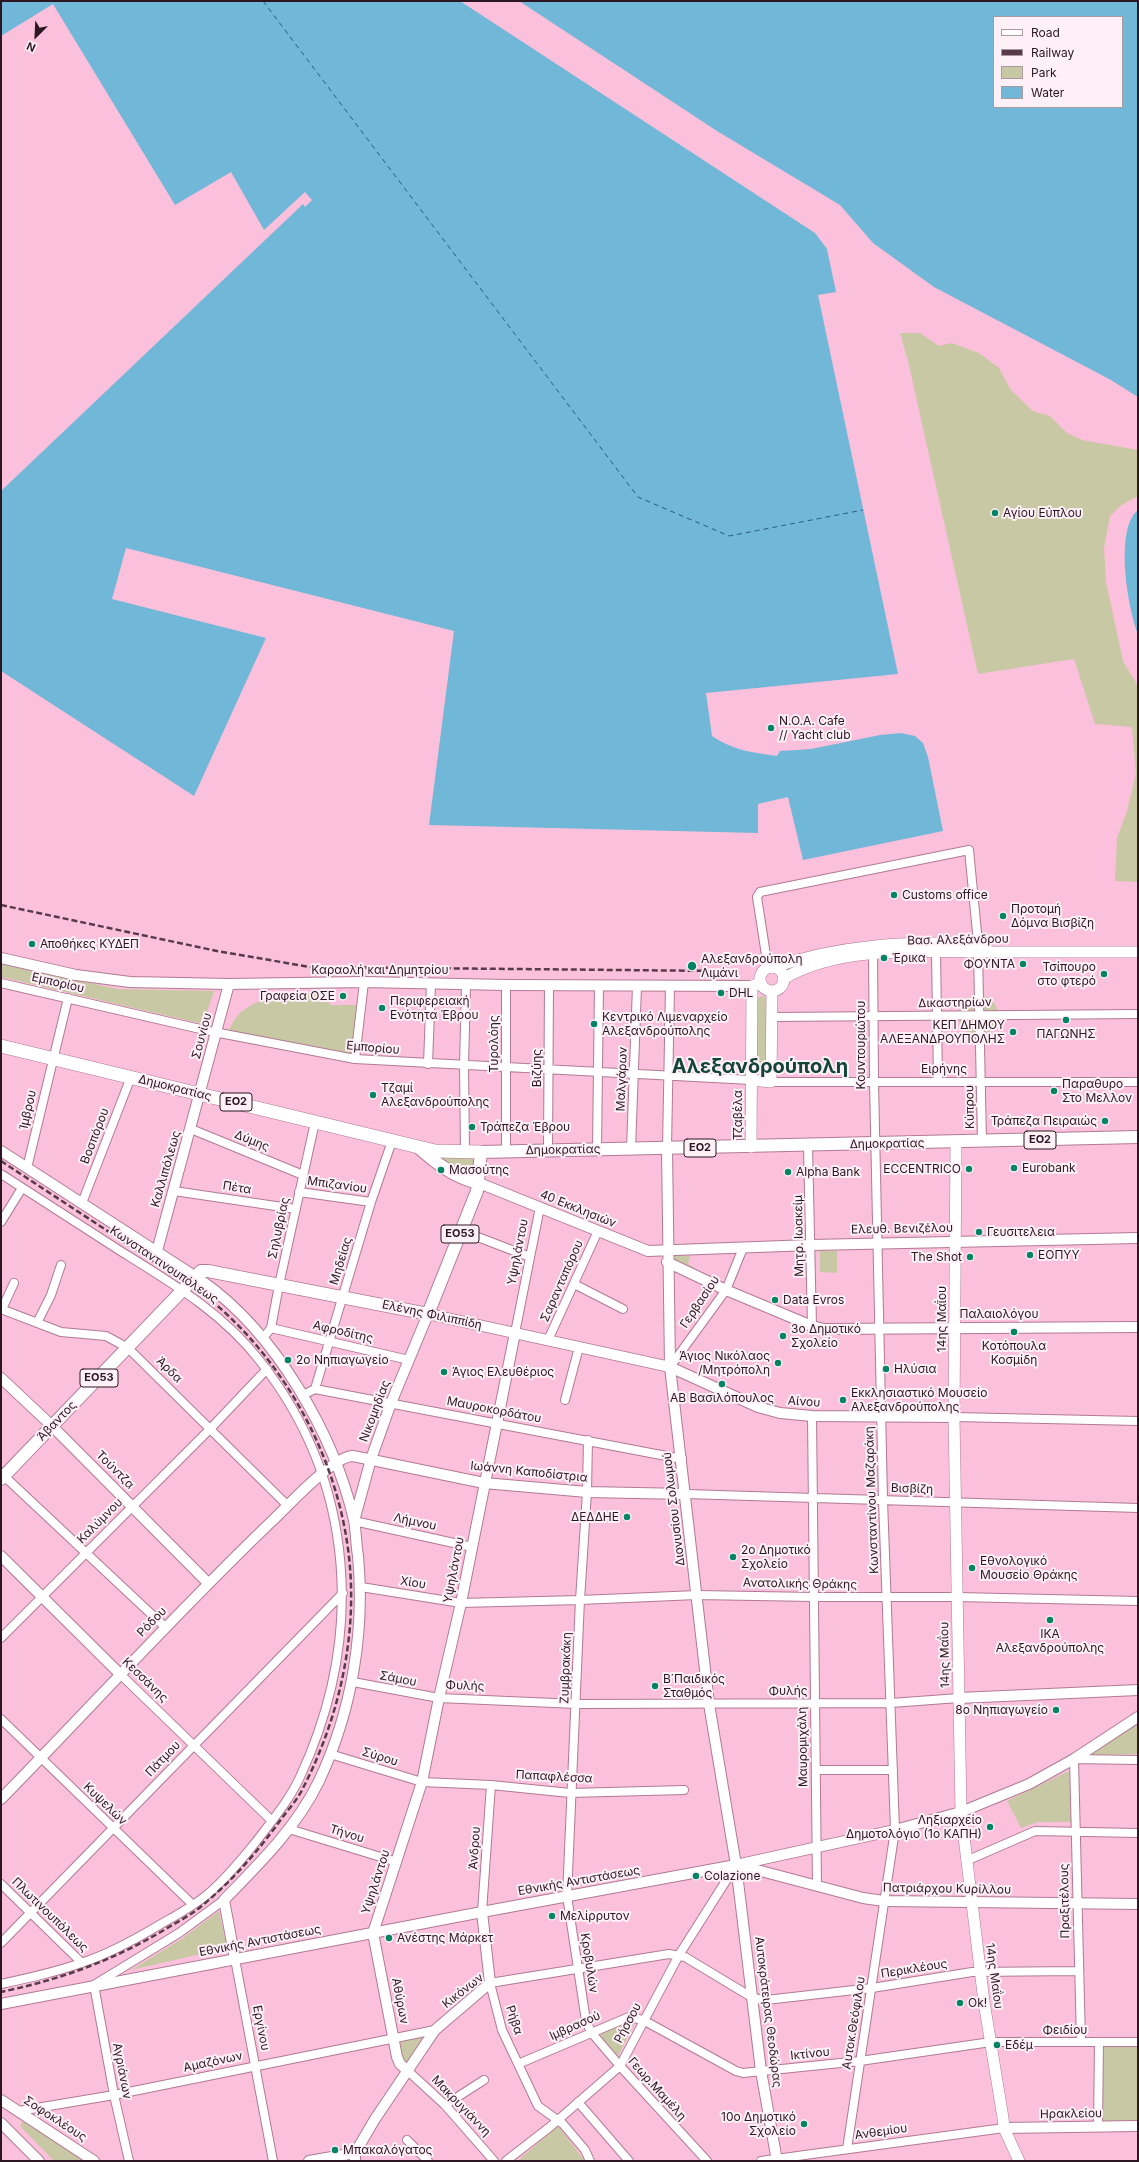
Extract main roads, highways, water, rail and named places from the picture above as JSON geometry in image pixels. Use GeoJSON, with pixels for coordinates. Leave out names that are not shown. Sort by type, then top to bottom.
{"type":"FeatureCollection","features":[{"type":"Feature","properties":{"kind":"highway","name":"Δημοκρατίας"},"geometry":{"type":"LineString","coordinates":[[1,1046],[418,1147],[443,1152],[481,1152]]}},
{"type":"Feature","properties":{"kind":"main road","name":"Βασ. Αλεξάνδρου"},"geometry":{"type":"LineString","coordinates":[[770,968],[813,955],[936,943],[978,948],[991,952],[1138,952]]}},
{"type":"Feature","properties":{"kind":"main road","name":"Βασ. Αλεξάνδρου"},"geometry":{"type":"LineString","coordinates":[[783,979],[799,970],[822,962],[873,950],[936,952],[978,948]]}},
{"type":"Feature","properties":{"kind":"main road"},"geometry":{"type":"LineString","coordinates":[[770,968],[779,970],[783,979],[781,986],[772,991],[756,985],[760,976],[770,968]]}},
{"type":"Feature","properties":{"kind":"main road","name":"Τζαβέλα"},"geometry":{"type":"LineString","coordinates":[[751,1147],[751,1080],[756,985]]}},
{"type":"Feature","properties":{"kind":"main road","name":"Ειρήνης"},"geometry":{"type":"LineString","coordinates":[[751,1080],[771,1082],[772,991]]}},
{"type":"Feature","properties":{"kind":"main road","name":"Δημοκρατίας"},"geometry":{"type":"LineString","coordinates":[[481,1152],[808,1146],[1138,1137]]}},
{"type":"Feature","properties":{"kind":"main road","name":"14ης Μαΐου"},"geometry":{"type":"LineString","coordinates":[[956,1142],[956,1327],[954,1418],[961,1812],[980,1972],[1004,2128],[1019,2161]]}},
{"type":"Feature","properties":{"kind":"main road"},"geometry":{"type":"LineString","coordinates":[[418,1147],[441,1166],[462,1177],[479,1183]]}},
{"type":"Feature","properties":{"kind":"main road","name":"ΕΟ53"},"geometry":{"type":"LineString","coordinates":[[479,1183],[481,1152]]}},
{"type":"Feature","properties":{"kind":"main road","name":"Ελένης Φιλιππίδη"},"geometry":{"type":"LineString","coordinates":[[195,1276],[200,1271],[208,1271],[428,1314],[462,1231],[479,1183]]}},
{"type":"Feature","properties":{"kind":"main road","name":"Άβαντος"},"geometry":{"type":"LineString","coordinates":[[2,1478],[128,1348],[195,1276]]}},
{"type":"Feature","properties":{"kind":"water"},"geometry":{"type":"Polygon","coordinates":[[[1,1],[460,1],[815,233],[827,249],[836,292],[818,295],[898,674],[706,693],[712,736],[735,748],[777,756],[780,751],[811,749],[880,735],[901,733],[915,736],[923,743],[928,757],[943,831],[803,860],[788,797],[758,804],[758,833],[429,825],[454,631],[126,548],[112,599],[266,638],[194,796],[1,671],[1,491],[303,204],[305,207],[312,200],[305,192],[264,230],[231,172],[175,205],[53,4],[1,36],[1,1]]]}},
{"type":"Feature","properties":{"kind":"water"},"geometry":{"type":"Polygon","coordinates":[[[519,1],[1138,1],[1138,397],[1111,380],[934,287],[873,243],[840,205],[717,131],[519,1]]]}},
{"type":"Feature","properties":{"kind":"water"},"geometry":{"type":"Polygon","coordinates":[[[1138,510],[1138,634],[1130,607],[1127,589],[1125,551],[1126,534],[1131,520],[1138,510]]]}},
{"type":"Feature","properties":{"kind":"railway"},"geometry":{"type":"LineString","coordinates":[[1,905],[217,951],[310,967],[722,971]]}},
{"type":"Feature","properties":{"kind":"railway"},"geometry":{"type":"LineString","coordinates":[[1,1161],[202,1293],[234,1321],[262,1352],[287,1386],[308,1423],[326,1462],[339,1503],[347,1544],[351,1586],[349,1639],[345,1666],[332,1718],[313,1768],[299,1795],[255,1853],[226,1885],[200,1907],[149,1939],[88,1967],[45,1981],[1,1992]]}},
{"type":"Feature","properties":{"kind":"place","name":"Αγίου Εύπλου"},"geometry":{"type":"Point","coordinates":[995,513]}},
{"type":"Feature","properties":{"kind":"place","name":"N.O.A. Cafe // Yacht club"},"geometry":{"type":"Point","coordinates":[771,728]}},
{"type":"Feature","properties":{"kind":"place","name":"Customs office"},"geometry":{"type":"Point","coordinates":[894,895]}},
{"type":"Feature","properties":{"kind":"place","name":"Προτομή Δόμνα Βισβίζη"},"geometry":{"type":"Point","coordinates":[1003,916]}},
{"type":"Feature","properties":{"kind":"place","name":"Αποθήκες ΚΥΔΕΠ"},"geometry":{"type":"Point","coordinates":[32,944]}},
{"type":"Feature","properties":{"kind":"place","name":"Έρικα"},"geometry":{"type":"Point","coordinates":[884,958]}},
{"type":"Feature","properties":{"kind":"place","name":"ΦΟΥΝΤΑ"},"geometry":{"type":"Point","coordinates":[1023,964]}},
{"type":"Feature","properties":{"kind":"place","name":"Αλεξανδρούπολη Λιμάνι"},"geometry":{"type":"Point","coordinates":[692,966]}},
{"type":"Feature","properties":{"kind":"place","name":"Τσίπουρο στο φτερό"},"geometry":{"type":"Point","coordinates":[1104,974]}},
{"type":"Feature","properties":{"kind":"place","name":"DHL"},"geometry":{"type":"Point","coordinates":[721,993]}},
{"type":"Feature","properties":{"kind":"place","name":"Γραφεία ΟΣΕ"},"geometry":{"type":"Point","coordinates":[343,996]}},
{"type":"Feature","properties":{"kind":"place","name":"Περιφερειακή Ενότητα Έβρου"},"geometry":{"type":"Point","coordinates":[382,1008]}},
{"type":"Feature","properties":{"kind":"place","name":"ΠΑΓΩΝΗΣ"},"geometry":{"type":"Point","coordinates":[1066,1020]}},
{"type":"Feature","properties":{"kind":"place","name":"Κεντρικό Λιμεναρχείο Αλεξανδρούπολης"},"geometry":{"type":"Point","coordinates":[594,1024]}},
{"type":"Feature","properties":{"kind":"place","name":"ΚΕΠ ΔΗΜΟΥ ΑΛΕΞΑΝΔΡΟΥΠΟΛΗΣ"},"geometry":{"type":"Point","coordinates":[1013,1032]}},
{"type":"Feature","properties":{"kind":"place","name":"Παραθυρο Στο Μελλον"},"geometry":{"type":"Point","coordinates":[1054,1091]}},
{"type":"Feature","properties":{"kind":"place","name":"Tζαμί Αλεξανδρούπολης"},"geometry":{"type":"Point","coordinates":[373,1095]}},
{"type":"Feature","properties":{"kind":"place","name":"Τράπεζα Πειραιώς"},"geometry":{"type":"Point","coordinates":[1105,1121]}},
{"type":"Feature","properties":{"kind":"place","name":"Τράπεζα Έβρου"},"geometry":{"type":"Point","coordinates":[472,1127]}},
{"type":"Feature","properties":{"kind":"place","name":"Eurobank"},"geometry":{"type":"Point","coordinates":[1014,1168]}},
{"type":"Feature","properties":{"kind":"place","name":"ECCENTRICO"},"geometry":{"type":"Point","coordinates":[969,1169]}},
{"type":"Feature","properties":{"kind":"place","name":"Μασούτης"},"geometry":{"type":"Point","coordinates":[441,1170]}},
{"type":"Feature","properties":{"kind":"place","name":"Alpha Bank"},"geometry":{"type":"Point","coordinates":[788,1172]}},
{"type":"Feature","properties":{"kind":"place","name":"Γευσιτελεια"},"geometry":{"type":"Point","coordinates":[979,1232]}},
{"type":"Feature","properties":{"kind":"place","name":"ΕΟΠΥΥ"},"geometry":{"type":"Point","coordinates":[1030,1255]}},
{"type":"Feature","properties":{"kind":"place","name":"The Shot"},"geometry":{"type":"Point","coordinates":[970,1257]}},
{"type":"Feature","properties":{"kind":"place","name":"Data Evros"},"geometry":{"type":"Point","coordinates":[775,1300]}},
{"type":"Feature","properties":{"kind":"place","name":"Κοτόπουλα Κοσμίδη"},"geometry":{"type":"Point","coordinates":[1014,1332]}},
{"type":"Feature","properties":{"kind":"place","name":"3ο Δημοτικό Σχολείο"},"geometry":{"type":"Point","coordinates":[783,1336]}},
{"type":"Feature","properties":{"kind":"place","name":"2ο Νηπιαγωγείο"},"geometry":{"type":"Point","coordinates":[288,1360]}},
{"type":"Feature","properties":{"kind":"place","name":"Άγιος Νικόλαος /Μητρόπολη"},"geometry":{"type":"Point","coordinates":[778,1363]}},
{"type":"Feature","properties":{"kind":"place","name":"Ηλύσια"},"geometry":{"type":"Point","coordinates":[886,1369]}},
{"type":"Feature","properties":{"kind":"place","name":"Άγιος Ελευθέριος"},"geometry":{"type":"Point","coordinates":[444,1372]}},
{"type":"Feature","properties":{"kind":"place","name":"ΑΒ Βασιλόπουλος"},"geometry":{"type":"Point","coordinates":[722,1384]}},
{"type":"Feature","properties":{"kind":"place","name":"Εκκλησιαστικό Μουσείο Αλεξανδρούπολης"},"geometry":{"type":"Point","coordinates":[843,1400]}},
{"type":"Feature","properties":{"kind":"place","name":"ΔΕΔΔΗΕ"},"geometry":{"type":"Point","coordinates":[627,1517]}},
{"type":"Feature","properties":{"kind":"place","name":"2o Δημοτικό Σχολείο"},"geometry":{"type":"Point","coordinates":[733,1557]}},
{"type":"Feature","properties":{"kind":"place","name":"Εθνολογικό Μουσείο Θράκης"},"geometry":{"type":"Point","coordinates":[972,1568]}},
{"type":"Feature","properties":{"kind":"place","name":"ΙΚΑ Αλεξανδρούπολης"},"geometry":{"type":"Point","coordinates":[1050,1620]}},
{"type":"Feature","properties":{"kind":"place","name":"Β΄Παιδικός Σταθμός"},"geometry":{"type":"Point","coordinates":[655,1686]}},
{"type":"Feature","properties":{"kind":"place","name":"8ο Νηπιαγωγείο"},"geometry":{"type":"Point","coordinates":[1056,1710]}},
{"type":"Feature","properties":{"kind":"place","name":"Ληξιαρχείο Δημοτολόγιο (1ο ΚΑΠΗ)"},"geometry":{"type":"Point","coordinates":[990,1827]}},
{"type":"Feature","properties":{"kind":"place","name":"Colazione"},"geometry":{"type":"Point","coordinates":[696,1876]}},
{"type":"Feature","properties":{"kind":"place","name":"Μελίρρυτον"},"geometry":{"type":"Point","coordinates":[552,1916]}},
{"type":"Feature","properties":{"kind":"place","name":"Ανέστης Μάρκετ"},"geometry":{"type":"Point","coordinates":[389,1938]}},
{"type":"Feature","properties":{"kind":"place","name":"Ok!"},"geometry":{"type":"Point","coordinates":[960,2003]}},
{"type":"Feature","properties":{"kind":"place","name":"Εδέμ"},"geometry":{"type":"Point","coordinates":[997,2045]}},
{"type":"Feature","properties":{"kind":"place","name":"10ο Δημοτικό Σχολείο"},"geometry":{"type":"Point","coordinates":[804,2124]}},
{"type":"Feature","properties":{"kind":"place","name":"Μπακαλόγατος"},"geometry":{"type":"Point","coordinates":[335,2150]}},
{"type":"Feature","properties":{"kind":"district","name":"Αλεξανδρούπολη"},"geometry":{"type":"Point","coordinates":[760,1067]}}]}
